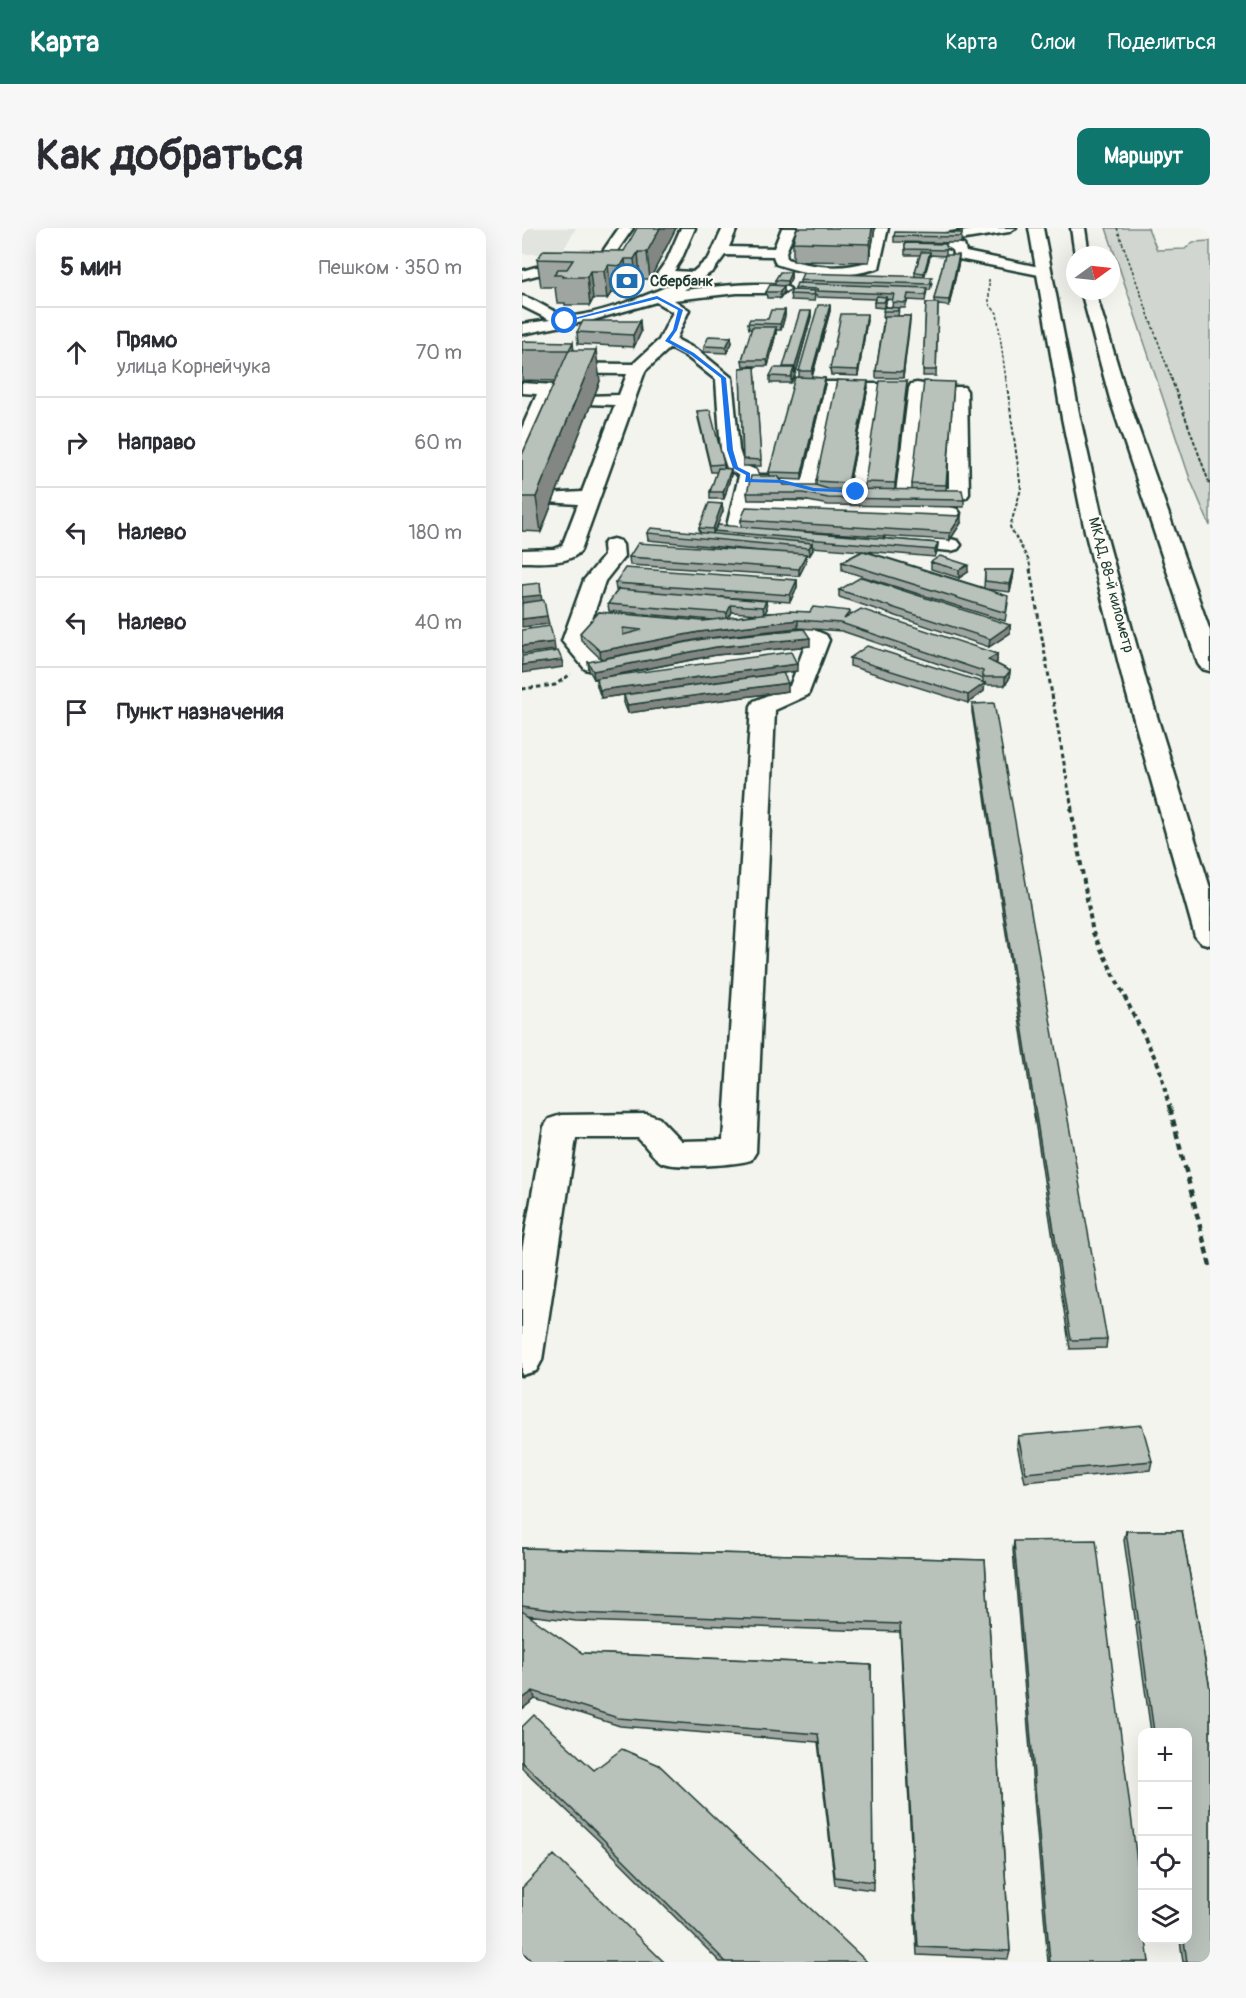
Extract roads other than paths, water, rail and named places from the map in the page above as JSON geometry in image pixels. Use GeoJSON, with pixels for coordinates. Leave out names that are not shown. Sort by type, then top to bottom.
{"type":"FeatureCollection","features":[{"type":"Feature","properties":{"kind":"main road"},"geometry":{"type":"LineString","coordinates":[[522,275],[536,271],[596,271],[626,228]]}},
{"type":"Feature","properties":{"kind":"main road"},"geometry":{"type":"LineString","coordinates":[[688,228],[674,260],[664,274],[696,277]]}},
{"type":"Feature","properties":{"kind":"main road"},"geometry":{"type":"LineString","coordinates":[[657,297],[709,268],[720,251],[730,228]]}},
{"type":"Feature","properties":{"kind":"main road"},"geometry":{"type":"LineString","coordinates":[[789,228],[779,252],[781,261],[801,267],[834,270],[874,265],[881,228]]}},
{"type":"Feature","properties":{"kind":"main road"},"geometry":{"type":"LineString","coordinates":[[1008,228],[946,240],[959,248],[958,255],[1044,272]]}},
{"type":"Feature","properties":{"kind":"main road","name":"МКАД, 88-й километр"},"geometry":{"type":"LineString","coordinates":[[1036,228],[1048,299],[1095,530],[1148,724],[1210,936]]}},
{"type":"Feature","properties":{"kind":"main road"},"geometry":{"type":"LineString","coordinates":[[1078,228],[1081,246]]}},
{"type":"Feature","properties":{"kind":"main road"},"geometry":{"type":"LineString","coordinates":[[720,251],[779,252]]}},
{"type":"Feature","properties":{"kind":"main road"},"geometry":{"type":"LineString","coordinates":[[522,328],[565,321],[657,297],[737,289],[783,289]]}},
{"type":"Feature","properties":{"kind":"main road"},"geometry":{"type":"LineString","coordinates":[[522,556],[556,555],[571,550],[637,369],[675,330],[681,310],[657,297]]}},
{"type":"Feature","properties":{"kind":"main road"},"geometry":{"type":"LineString","coordinates":[[522,300],[565,321]]}},
{"type":"Feature","properties":{"kind":"main road"},"geometry":{"type":"LineString","coordinates":[[1091,300],[1119,399],[1210,664]]}},
{"type":"Feature","properties":{"kind":"main road"},"geometry":{"type":"LineString","coordinates":[[540,326],[570,339]]}},
{"type":"Feature","properties":{"kind":"main road"},"geometry":{"type":"LineString","coordinates":[[667,340],[693,354],[724,378],[730,450],[735,468],[748,474],[736,530],[796,534]]}},
{"type":"Feature","properties":{"kind":"main road"},"geometry":{"type":"LineString","coordinates":[[522,368],[637,369]]}},
{"type":"Feature","properties":{"kind":"main road"},"geometry":{"type":"LineString","coordinates":[[806,488],[832,386]]}},
{"type":"Feature","properties":{"kind":"main road"},"geometry":{"type":"LineString","coordinates":[[522,388],[548,388],[522,448]]}},
{"type":"Feature","properties":{"kind":"main road"},"geometry":{"type":"LineString","coordinates":[[856,492],[873,388]]}},
{"type":"Feature","properties":{"kind":"main road"},"geometry":{"type":"LineString","coordinates":[[906,493],[917,388]]}},
{"type":"Feature","properties":{"kind":"main road"},"geometry":{"type":"LineString","coordinates":[[747,481],[783,481],[806,488],[856,492],[959,494],[958,391]]}},
{"type":"Feature","properties":{"kind":"main road"},"geometry":{"type":"LineString","coordinates":[[543,400],[564,400]]}},
{"type":"Feature","properties":{"kind":"main road"},"geometry":{"type":"LineString","coordinates":[[592,400],[626,400]]}},
{"type":"Feature","properties":{"kind":"main road"},"geometry":{"type":"LineString","coordinates":[[554,498],[590,498]]}},
{"type":"Feature","properties":{"kind":"main road"},"geometry":{"type":"LineString","coordinates":[[741,506],[961,514]]}},
{"type":"Feature","properties":{"kind":"main road"},"geometry":{"type":"LineString","coordinates":[[879,540],[951,546]]}},
{"type":"Feature","properties":{"kind":"main road"},"geometry":{"type":"LineString","coordinates":[[613,545],[614,557],[595,580],[573,641],[593,664],[663,651]]}},
{"type":"Feature","properties":{"kind":"main road"},"geometry":{"type":"LineString","coordinates":[[522,1360],[561,1127],[647,1126],[672,1153],[739,1152],[763,706],[800,690],[818,640],[802,632],[733,640]]}},
{"type":"Feature","properties":{"kind":"place","name":"Сбербанк"},"geometry":{"type":"Point","coordinates":[627,281]}}]}
